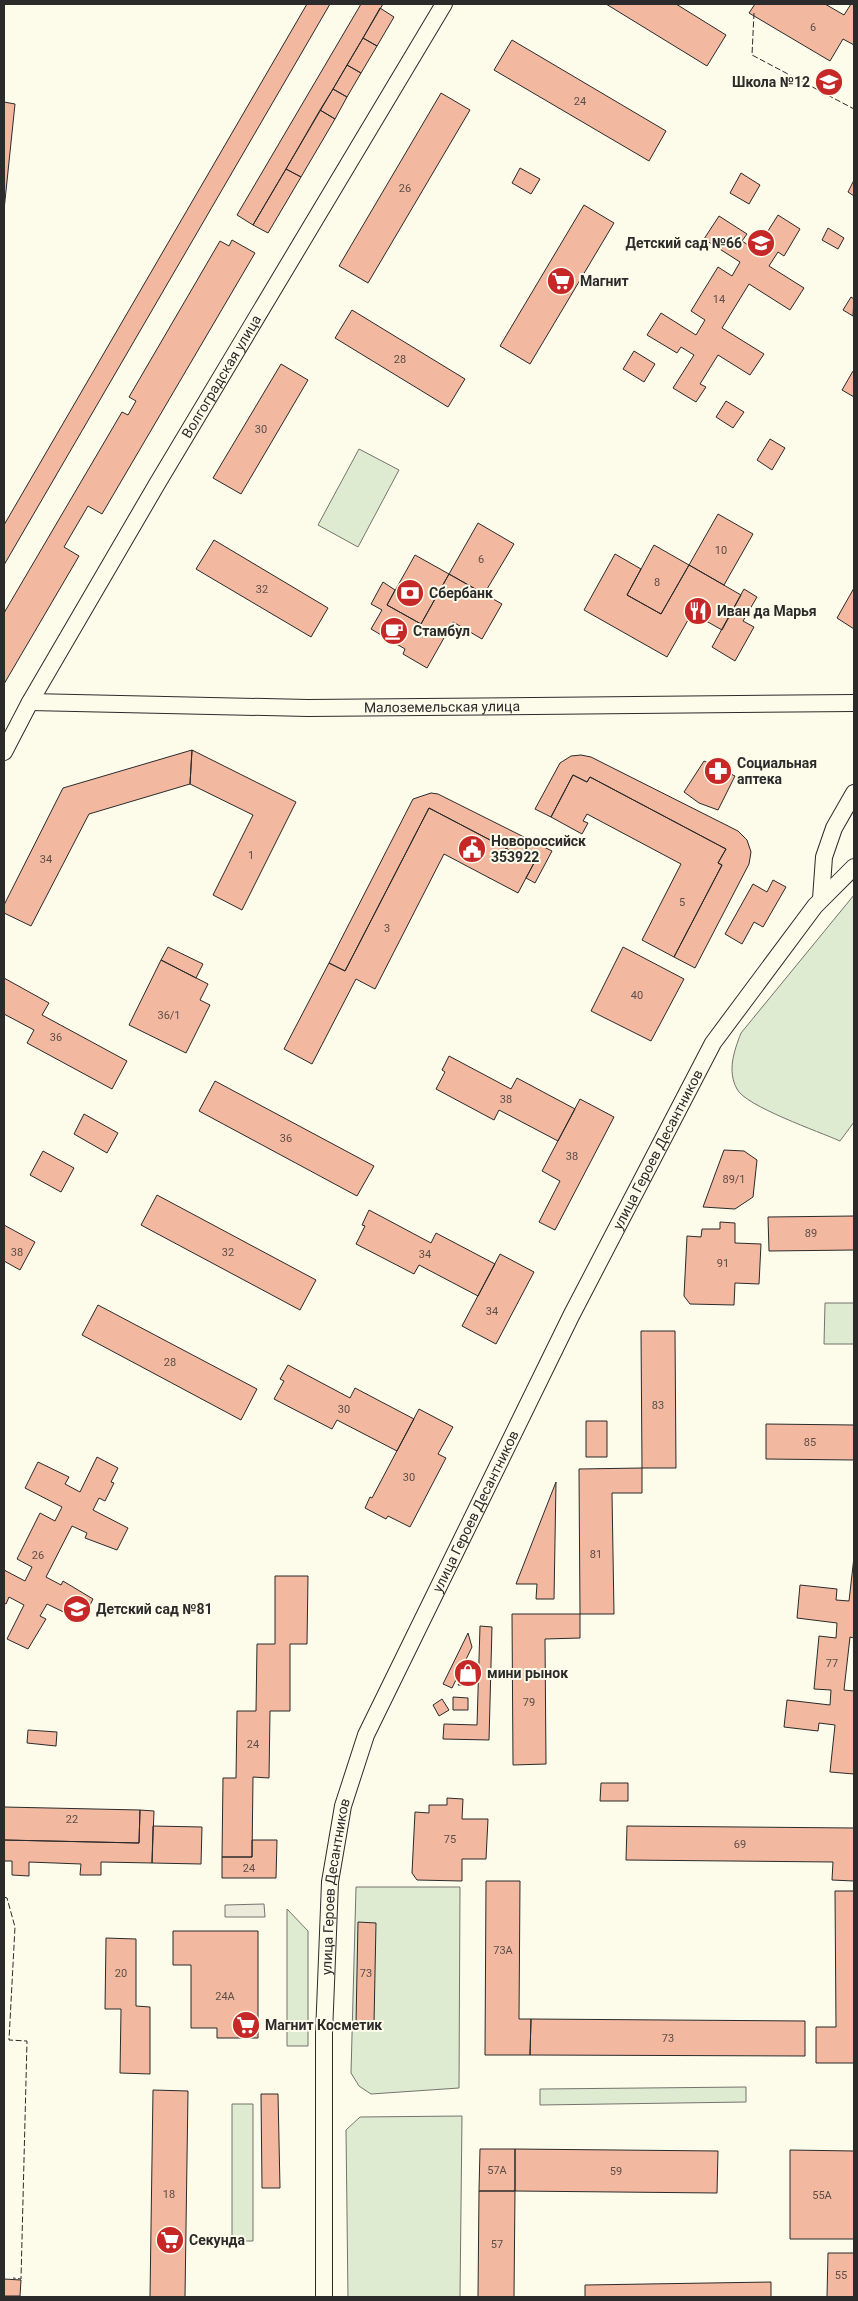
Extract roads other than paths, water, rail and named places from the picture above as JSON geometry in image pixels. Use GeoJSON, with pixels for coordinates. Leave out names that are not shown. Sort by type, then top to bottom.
{"type":"FeatureCollection","features":[{"type":"Feature","properties":{"kind":"street","name":"Волгоградская улица"},"geometry":{"type":"LineString","coordinates":[[4,752],[30,702],[291,256],[444,4]]}},
{"type":"Feature","properties":{"kind":"street","name":"Малоземельская улица"},"geometry":{"type":"LineString","coordinates":[[30,702],[308,708],[854,703]]}},
{"type":"Feature","properties":{"kind":"street"},"geometry":{"type":"LineString","coordinates":[[820,899],[824,857],[834,828],[854,793]]}},
{"type":"Feature","properties":{"kind":"street","name":"улица Героев Десантников"},"geometry":{"type":"LineString","coordinates":[[324,2297],[324,2034],[330,1882],[342,1806],[366,1735],[571,1316],[713,1043],[820,899],[854,867]]}},
{"type":"Feature","properties":{"kind":"place","name":"Школа №12"},"geometry":{"type":"Point","coordinates":[829,82]}},
{"type":"Feature","properties":{"kind":"place","name":"Детский сад №66"},"geometry":{"type":"Point","coordinates":[761,243]}},
{"type":"Feature","properties":{"kind":"place","name":"Магнит"},"geometry":{"type":"Point","coordinates":[561,281]}},
{"type":"Feature","properties":{"kind":"place","name":"Сбербанк"},"geometry":{"type":"Point","coordinates":[410,593]}},
{"type":"Feature","properties":{"kind":"place","name":"Иван да Марья"},"geometry":{"type":"Point","coordinates":[698,611]}},
{"type":"Feature","properties":{"kind":"place","name":"Стамбул"},"geometry":{"type":"Point","coordinates":[394,631]}},
{"type":"Feature","properties":{"kind":"place","name":"Социальная аптека"},"geometry":{"type":"Point","coordinates":[718,771]}},
{"type":"Feature","properties":{"kind":"place","name":"Новороссийск 353922"},"geometry":{"type":"Point","coordinates":[472,849]}},
{"type":"Feature","properties":{"kind":"place","name":"Детский сад №81"},"geometry":{"type":"Point","coordinates":[77,1609]}},
{"type":"Feature","properties":{"kind":"place","name":"мини рынок"},"geometry":{"type":"Point","coordinates":[468,1673]}},
{"type":"Feature","properties":{"kind":"place","name":"Магнит Косметик"},"geometry":{"type":"Point","coordinates":[246,2025]}},
{"type":"Feature","properties":{"kind":"place","name":"Секунда"},"geometry":{"type":"Point","coordinates":[170,2240]}}]}
